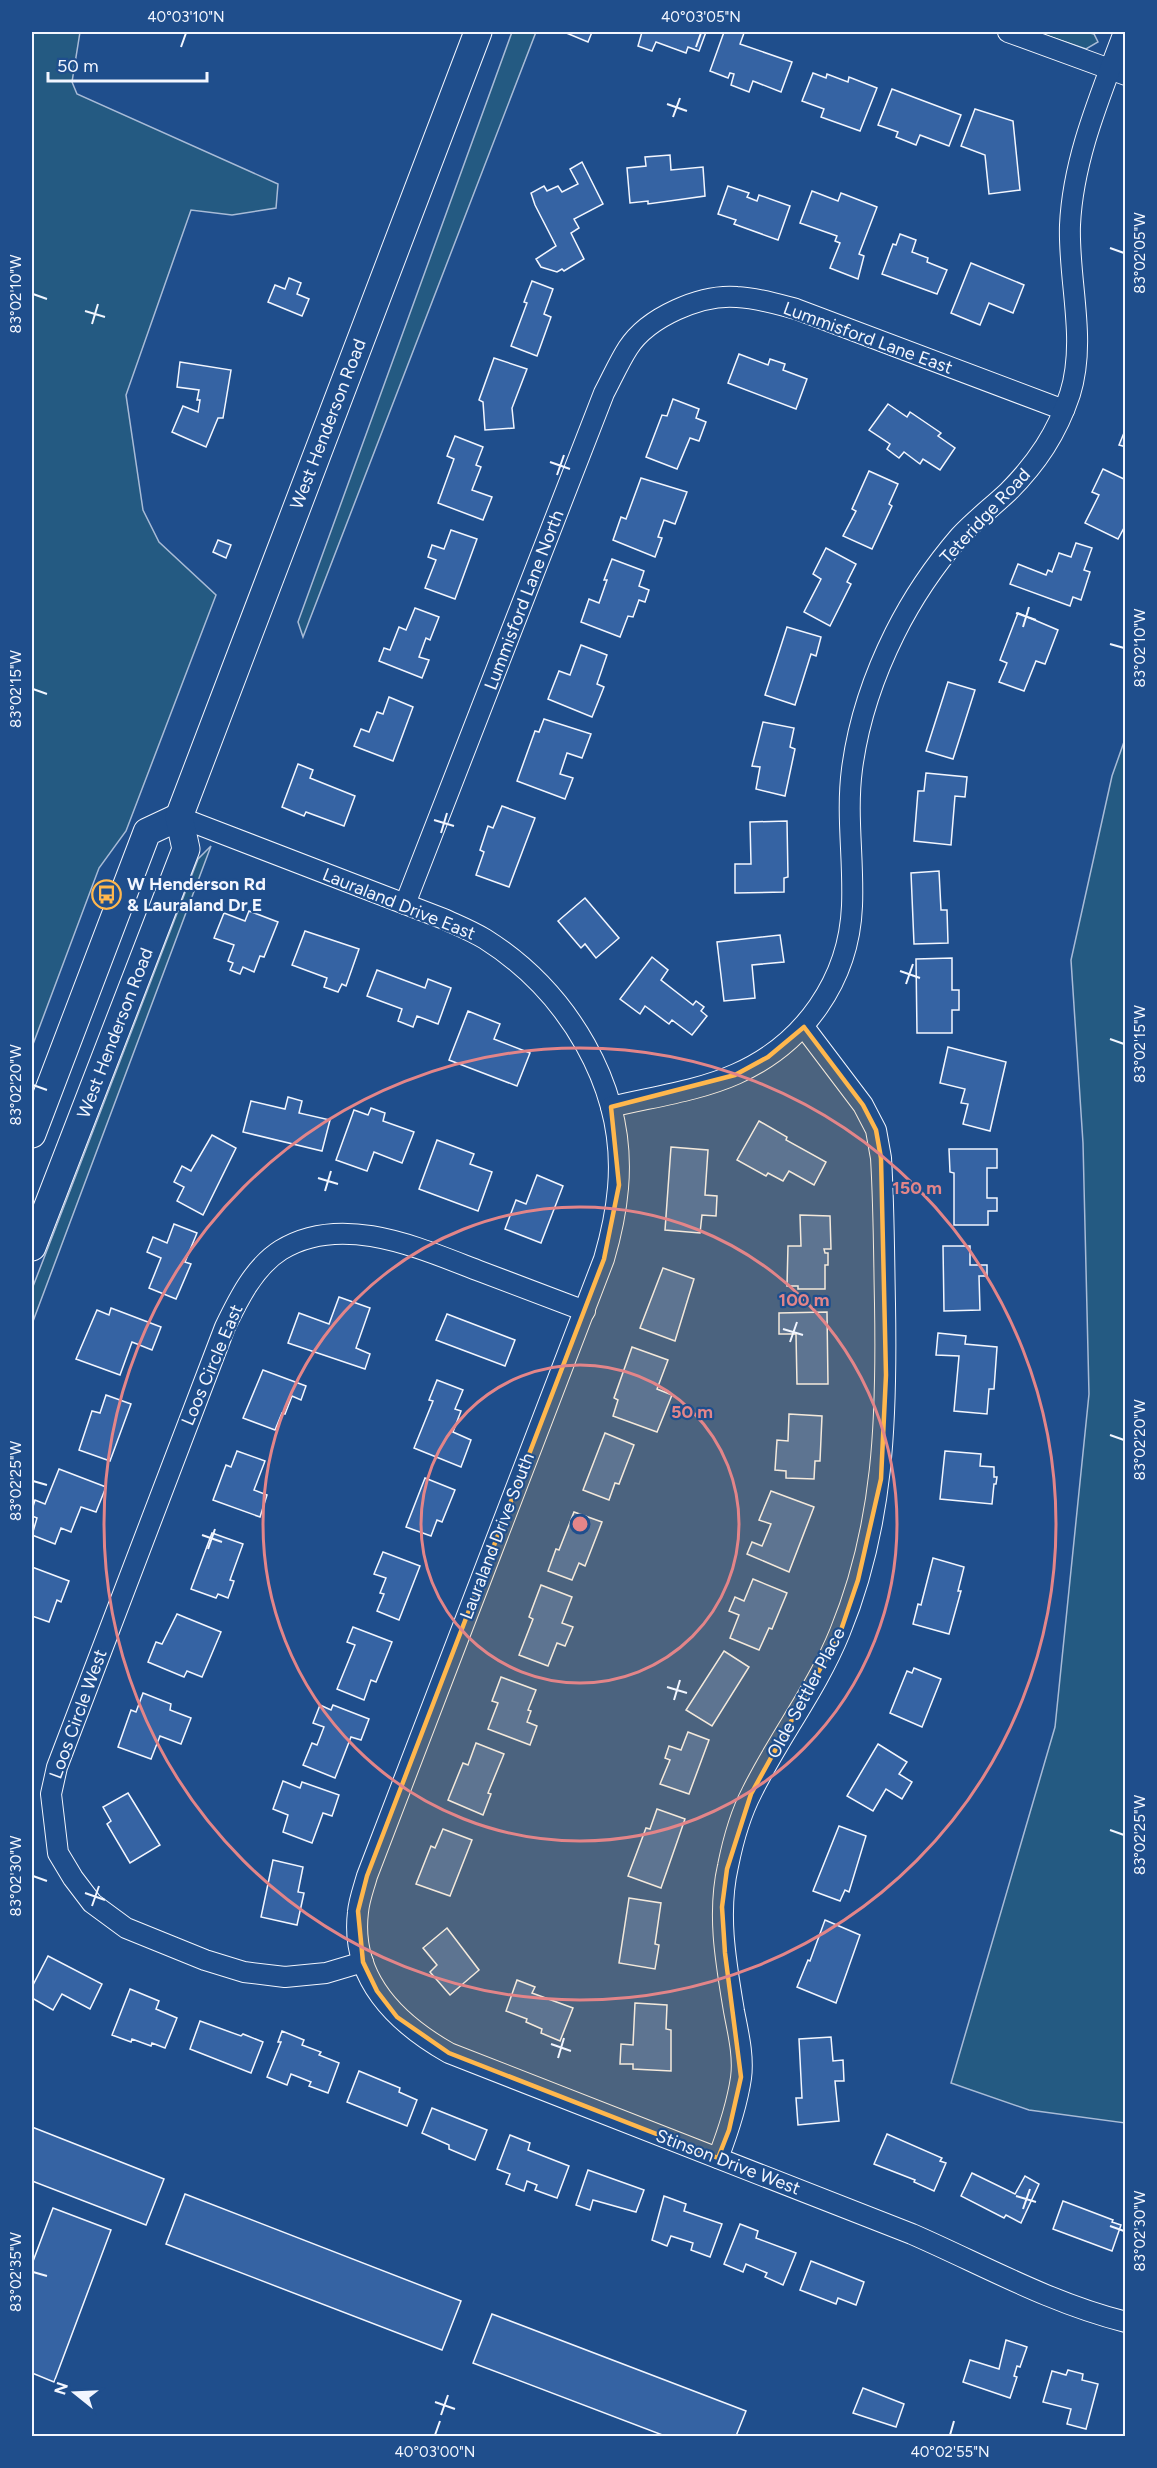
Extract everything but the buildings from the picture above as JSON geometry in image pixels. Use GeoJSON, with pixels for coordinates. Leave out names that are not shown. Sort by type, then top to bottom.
{"type":"FeatureCollection","features":[{"type":"Feature","properties":{"kind":"main road","name":"West Henderson Road"},"geometry":{"type":"LineString","coordinates":[[32,1247],[186,849],[179,817],[478,32]]}},
{"type":"Feature","properties":{"kind":"main road"},"geometry":{"type":"LineString","coordinates":[[32,1134],[147,832],[179,817]]}},
{"type":"Feature","properties":{"kind":"street"},"geometry":{"type":"LineString","coordinates":[[1008,32],[1118,72]]}},
{"type":"Feature","properties":{"kind":"street","name":"Teteridge Road"},"geometry":{"type":"LineString","coordinates":[[611,1107],[735,1075],[768,1057],[804,1027],[829,990],[848,937],[852,906],[849,840],[852,772],[865,710],[883,660],[912,602],[934,570],[960,536],[1031,467],[1047,447],[1064,410],[1075,372],[1077,354],[1070,225],[1074,190],[1084,144],[1118,72],[1124,32]]}},
{"type":"Feature","properties":{"kind":"street","name":"Lummisford Lane East"},"geometry":{"type":"LineString","coordinates":[[669,313],[700,301],[735,297],[764,300],[796,309],[1064,410]]}},
{"type":"Feature","properties":{"kind":"street","name":"Lummisford Lane North"},"geometry":{"type":"LineString","coordinates":[[405,904],[604,393],[629,346],[646,328],[669,313]]}},
{"type":"Feature","properties":{"kind":"street","name":"Lauraland Drive East"},"geometry":{"type":"LineString","coordinates":[[179,817],[444,919],[484,939],[548,990],[570,1018],[588,1048],[611,1107]]}},
{"type":"Feature","properties":{"kind":"street","name":"Olde Settler Place"},"geometry":{"type":"LineString","coordinates":[[718,2158],[729,2130],[741,2077],[741,2050],[725,1953],[722,1907],[727,1869],[736,1832],[751,1794],[813,1688],[840,1633],[858,1580],[881,1479],[886,1375],[881,1158],[876,1130],[863,1105],[804,1027]]}},
{"type":"Feature","properties":{"kind":"street","name":"Lauraland Drive South"},"geometry":{"type":"LineString","coordinates":[[363,1962],[357,1938],[358,1911],[367,1876],[604,1259],[619,1185],[617,1143],[611,1107]]}},
{"type":"Feature","properties":{"kind":"street","name":"Loos Circle East"},"geometry":{"type":"LineString","coordinates":[[124,1589],[225,1327],[238,1301],[259,1270],[279,1251],[302,1240],[328,1235],[354,1234],[390,1239],[431,1252],[585,1311]]}},
{"type":"Feature","properties":{"kind":"street","name":"Loos Circle West"},"geometry":{"type":"LineString","coordinates":[[124,1589],[57,1767],[51,1794],[58,1853],[73,1878],[92,1903],[126,1928],[205,1960],[244,1972],[285,1977],[326,1973],[363,1962]]}},
{"type":"Feature","properties":{"kind":"street","name":"Stinson Drive West"},"geometry":{"type":"LineString","coordinates":[[363,1962],[377,1991],[397,2017],[424,2038],[449,2053],[912,2234],[1030,2290],[1125,2322]]}},
{"type":"Feature","properties":{"kind":"highlighted area"},"geometry":{"type":"Polygon","coordinates":[[[804,1027],[863,1105],[876,1130],[881,1158],[886,1375],[881,1479],[858,1580],[840,1633],[751,1794],[727,1869],[722,1907],[725,1953],[741,2077],[729,2130],[718,2158],[449,2053],[397,2017],[377,1991],[363,1962],[358,1911],[367,1876],[604,1259],[619,1185],[611,1107],[735,1075],[768,1057],[804,1027]]]}},
{"type":"Feature","properties":{"kind":"shaded area"},"geometry":{"type":"Polygon","coordinates":[[[32,32],[80,32],[72,82],[77,94],[278,184],[276,208],[232,215],[191,210],[126,395],[143,510],[159,542],[216,595],[126,831],[99,868],[32,1047],[32,32]]]}},
{"type":"Feature","properties":{"kind":"shaded area"},"geometry":{"type":"Polygon","coordinates":[[[512,32],[536,32],[303,637],[298,622],[512,32]]]}},
{"type":"Feature","properties":{"kind":"shaded area"},"geometry":{"type":"Polygon","coordinates":[[[1036,32],[1086,32],[1094,34],[1098,42],[1086,49],[1036,32]]]}},
{"type":"Feature","properties":{"kind":"shaded area"},"geometry":{"type":"Polygon","coordinates":[[[1125,739],[1125,2123],[1029,2110],[951,2083],[1055,1727],[1089,1394],[1083,1143],[1071,960],[1112,776],[1125,739]]]}},
{"type":"Feature","properties":{"kind":"shaded area"},"geometry":{"type":"Polygon","coordinates":[[[211,846],[32,1324],[32,1289],[198,859],[211,846]]]}},
{"type":"Feature","properties":{"kind":"place","name":"W Henderson Rd & Lauraland Dr E"},"geometry":{"type":"Point","coordinates":[106,894]}}]}
